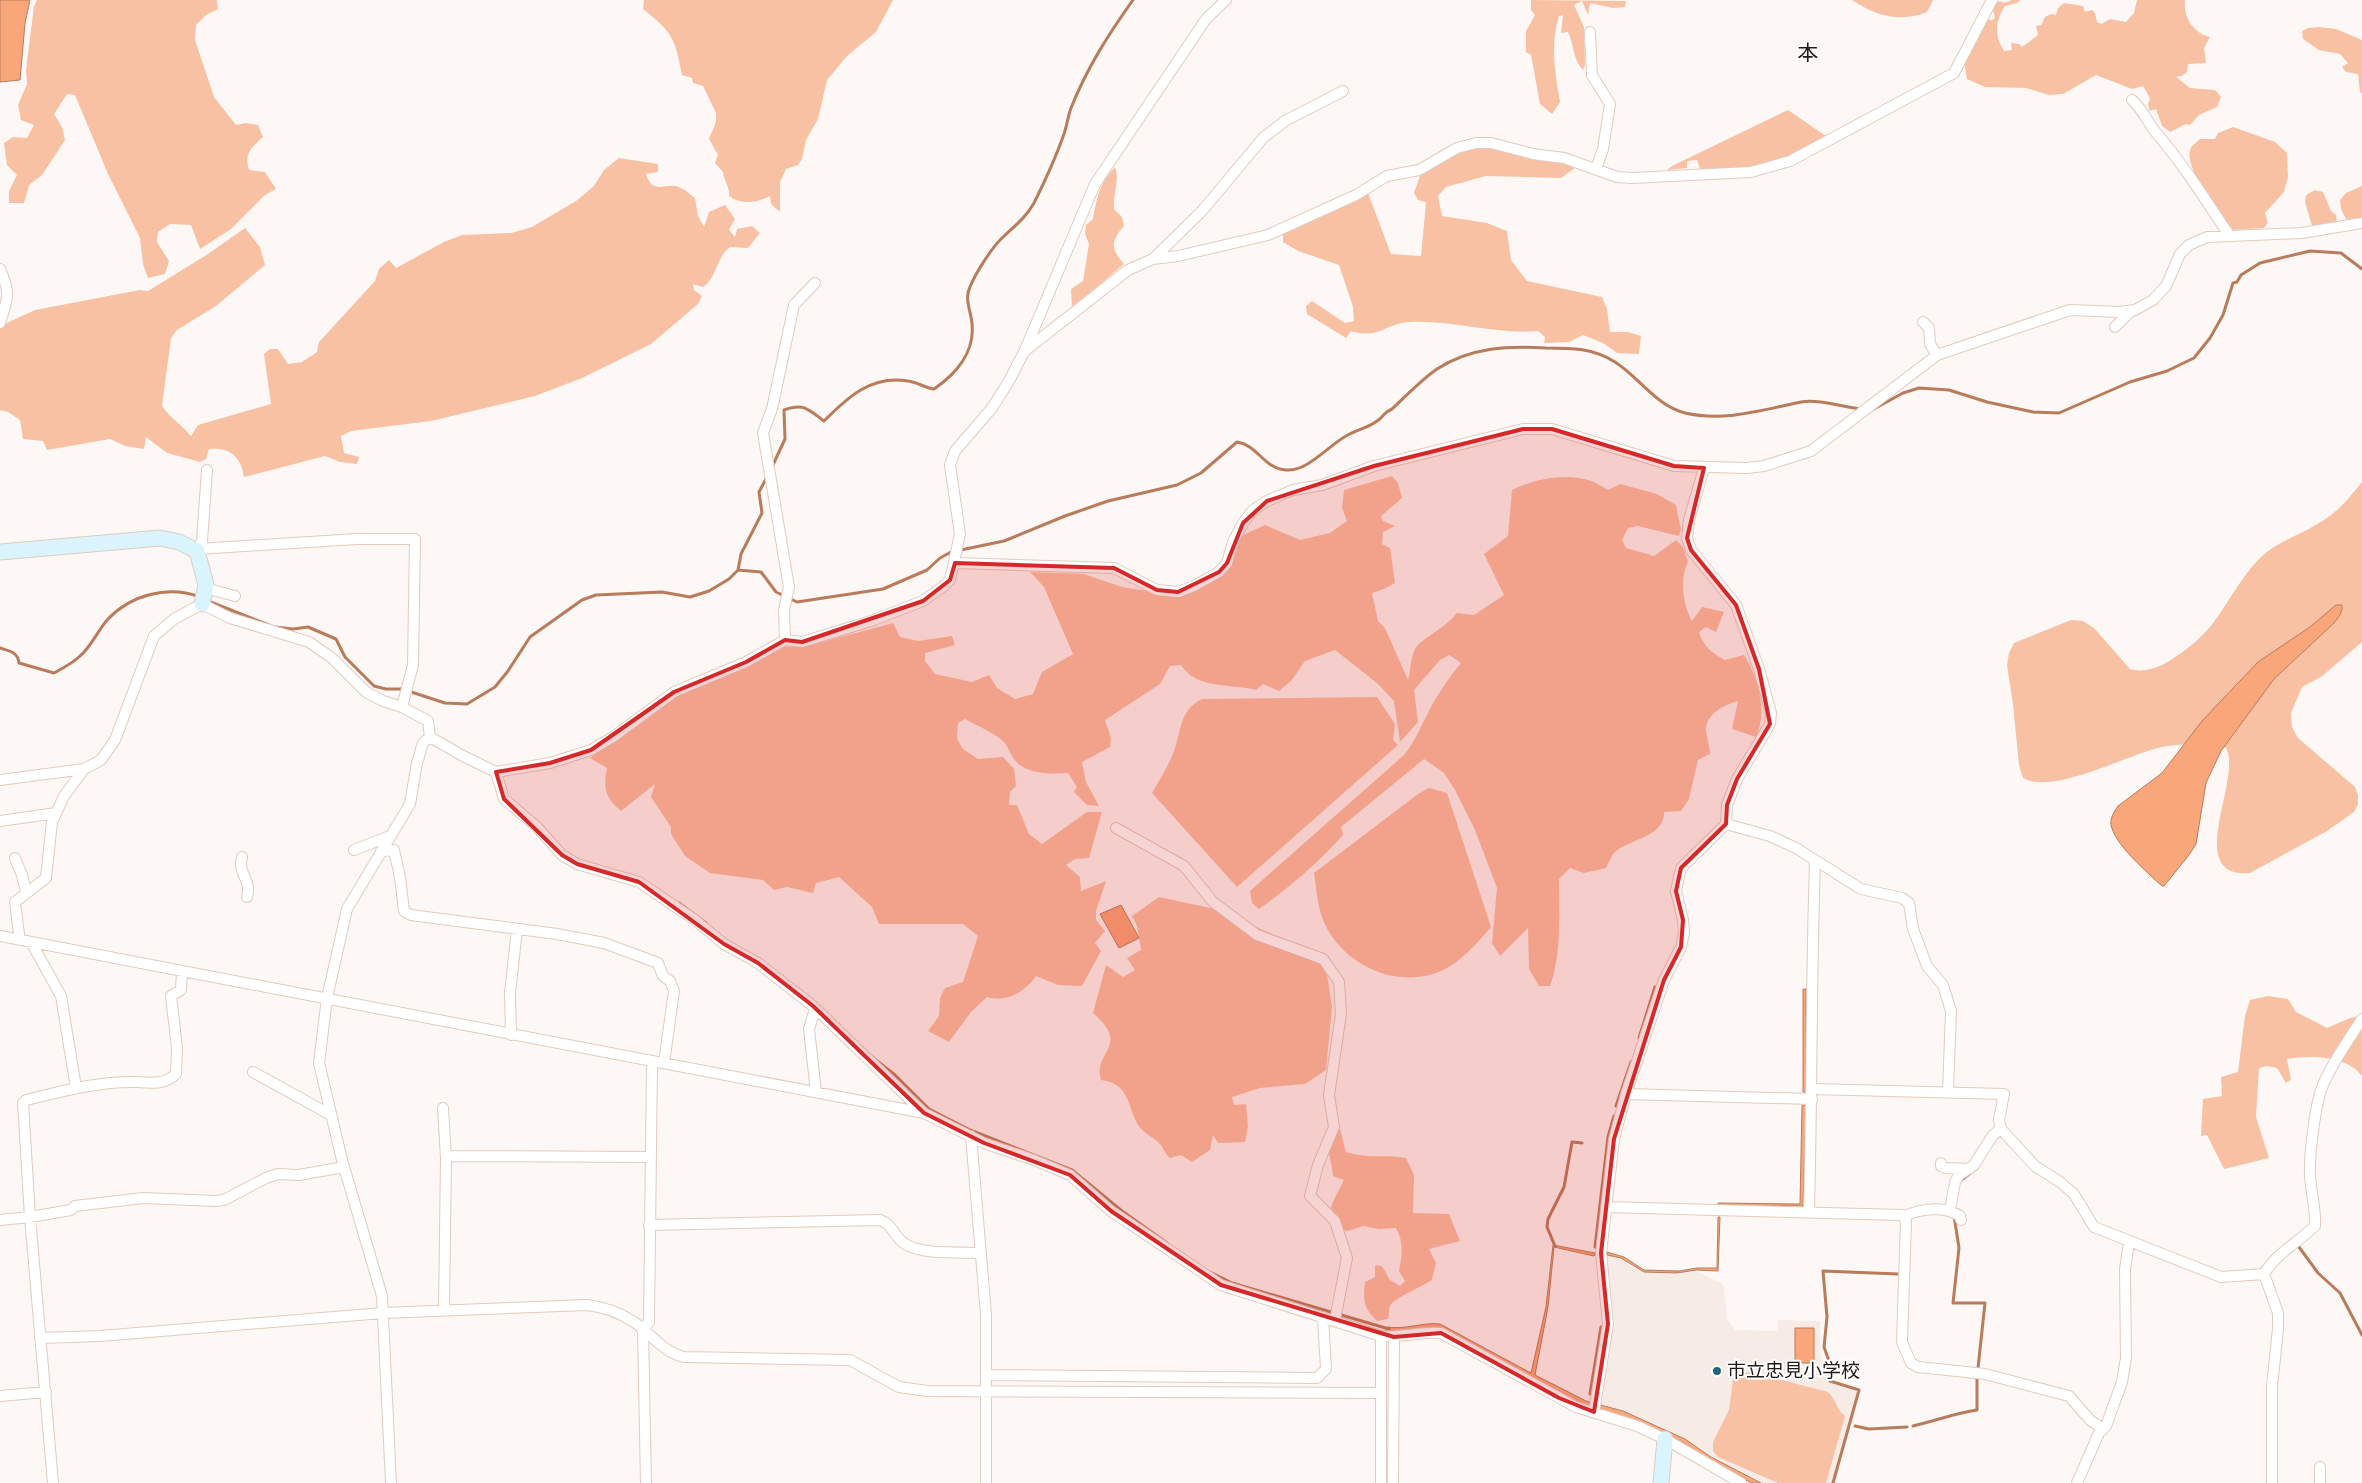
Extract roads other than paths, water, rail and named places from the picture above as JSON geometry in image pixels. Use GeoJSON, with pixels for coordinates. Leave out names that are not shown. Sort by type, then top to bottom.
{"type":"FeatureCollection","features":[{"type":"Feature","properties":{"kind":"street"},"geometry":{"type":"LineString","coordinates":[[430,737],[496,772],[550,763],[591,750],[613,738],[674,692],[746,662],[785,640],[802,642],[871,622],[923,601],[950,580],[960,534],[950,465],[955,452],[992,408],[1025,350],[1095,184],[1206,19],[1226,0]]}},
{"type":"Feature","properties":{"kind":"street"},"geometry":{"type":"LineString","coordinates":[[1153,258],[1178,256],[1268,235],[1356,195],[1387,176],[1419,170],[1457,148],[1476,143],[1491,143],[1532,154],[1564,158],[1617,177],[1656,178],[1707,173],[1751,172],[1790,161],[1954,73],[1992,0]]}},
{"type":"Feature","properties":{"kind":"street"},"geometry":{"type":"LineString","coordinates":[[1590,32],[1592,75],[1610,104],[1603,148],[1596,169]]}},
{"type":"Feature","properties":{"kind":"street"},"geometry":{"type":"LineString","coordinates":[[1025,350],[1128,270],[1153,258],[1202,211],[1263,138],[1285,121],[1343,91]]}},
{"type":"Feature","properties":{"kind":"street"},"geometry":{"type":"LineString","coordinates":[[2132,100],[2141,108],[2156,133],[2169,147],[2229,235]]}},
{"type":"Feature","properties":{"kind":"street"},"geometry":{"type":"LineString","coordinates":[[2115,327],[2131,312],[2153,300],[2166,286],[2180,254],[2190,245],[2207,237],[2302,233],[2362,223]]}},
{"type":"Feature","properties":{"kind":"street"},"geometry":{"type":"LineString","coordinates":[[0,268],[8,286],[8,297],[0,323]]}},
{"type":"Feature","properties":{"kind":"street"},"geometry":{"type":"LineString","coordinates":[[785,640],[784,610],[789,587],[763,433],[772,409],[794,306],[815,283]]}},
{"type":"Feature","properties":{"kind":"street"},"geometry":{"type":"LineString","coordinates":[[955,564],[1114,568],[1157,590],[1178,592],[1194,586],[1219,572],[1227,563],[1243,523],[1252,511],[1268,501],[1293,490],[1322,485],[1374,466],[1523,429],[1552,429],[1674,466],[1704,468],[1764,466],[1812,451],[1936,355],[2070,310],[2131,312]]}},
{"type":"Feature","properties":{"kind":"street"},"geometry":{"type":"LineString","coordinates":[[1936,355],[1930,344],[1926,325],[1937,338]]}},
{"type":"Feature","properties":{"kind":"street"},"geometry":{"type":"LineString","coordinates":[[1594,1412],[1608,1324],[1601,1253],[1614,1138],[1626,1094],[1664,980],[1681,947],[1683,927],[1676,891],[1682,868],[1726,824],[1727,805],[1737,778],[1770,724],[1771,713],[1759,669],[1736,605],[1691,550],[1687,538],[1689,520],[1704,468]]}},
{"type":"Feature","properties":{"kind":"street"},"geometry":{"type":"LineString","coordinates":[[202,604],[205,588],[198,550],[202,541],[207,470]]}},
{"type":"Feature","properties":{"kind":"street"},"geometry":{"type":"LineString","coordinates":[[0,552],[160,538],[179,542],[198,550],[357,539],[415,539],[413,665],[402,707]]}},
{"type":"Feature","properties":{"kind":"street"},"geometry":{"type":"LineString","coordinates":[[205,588],[235,596]]}},
{"type":"Feature","properties":{"kind":"street"},"geometry":{"type":"LineString","coordinates":[[202,604],[230,618],[309,642],[332,658],[366,692],[383,701],[402,707],[428,721],[430,737]]}},
{"type":"Feature","properties":{"kind":"street"},"geometry":{"type":"LineString","coordinates":[[0,780],[84,769],[101,760],[115,740],[154,636],[174,619],[202,604]]}},
{"type":"Feature","properties":{"kind":"street"},"geometry":{"type":"LineString","coordinates":[[390,1483],[382,1296],[344,1167],[319,1063],[327,998],[347,909],[380,851],[410,804],[417,763],[423,744],[430,737]]}},
{"type":"Feature","properties":{"kind":"street"},"geometry":{"type":"LineString","coordinates":[[17,939],[15,902],[46,878],[52,822],[64,796],[84,769]]}},
{"type":"Feature","properties":{"kind":"street"},"geometry":{"type":"LineString","coordinates":[[496,772],[504,799],[537,826],[562,855],[577,864],[639,882],[695,920],[724,944],[758,964],[815,1008],[924,1113]]}},
{"type":"Feature","properties":{"kind":"street"},"geometry":{"type":"LineString","coordinates":[[0,821],[56,813]]}},
{"type":"Feature","properties":{"kind":"street"},"geometry":{"type":"LineString","coordinates":[[1726,824],[1770,836],[1796,848],[1814,862],[1862,889],[1902,898],[1909,902],[1913,929],[1927,966],[1943,985],[1951,1011],[1948,1092]]}},
{"type":"Feature","properties":{"kind":"street"},"geometry":{"type":"LineString","coordinates":[[1116,828],[1184,866],[1213,902],[1257,935],[1322,959],[1339,982],[1341,1014],[1329,1095],[1334,1126],[1318,1165],[1310,1196],[1335,1221],[1347,1258],[1335,1320]]}},
{"type":"Feature","properties":{"kind":"street"},"geometry":{"type":"LineString","coordinates":[[354,850],[390,836]]}},
{"type":"Feature","properties":{"kind":"street"},"geometry":{"type":"LineString","coordinates":[[380,851],[394,850],[400,877],[404,911],[411,915],[518,929],[604,943],[658,962],[663,976],[670,981],[674,991],[664,1063]]}},
{"type":"Feature","properties":{"kind":"street"},"geometry":{"type":"LineString","coordinates":[[242,857],[240,868],[249,883],[247,897]]}},
{"type":"Feature","properties":{"kind":"street"},"geometry":{"type":"LineString","coordinates":[[15,858],[26,892]]}},
{"type":"Feature","properties":{"kind":"street"},"geometry":{"type":"LineString","coordinates":[[1809,1212],[1812,1094],[1810,989],[1814,862]]}},
{"type":"Feature","properties":{"kind":"street"},"geometry":{"type":"LineString","coordinates":[[511,1035],[510,993],[518,929]]}},
{"type":"Feature","properties":{"kind":"street"},"geometry":{"type":"LineString","coordinates":[[0,936],[924,1113],[971,1136],[1070,1175],[1111,1211],[1221,1285],[1380,1336],[1394,1337],[1429,1332],[1441,1333],[1492,1359],[1576,1407],[1638,1426],[1665,1439],[1741,1483]]}},
{"type":"Feature","properties":{"kind":"street"},"geometry":{"type":"LineString","coordinates":[[31,942],[60,996],[76,1088]]}},
{"type":"Feature","properties":{"kind":"street"},"geometry":{"type":"LineString","coordinates":[[53,1483],[30,1217],[24,1103],[26,1100],[103,1083],[156,1084],[168,1081],[176,1074],[177,1048],[171,996],[181,990],[182,971]]}},
{"type":"Feature","properties":{"kind":"street"},"geometry":{"type":"LineString","coordinates":[[815,1008],[809,1029],[816,1092]]}},
{"type":"Feature","properties":{"kind":"street"},"geometry":{"type":"LineString","coordinates":[[2264,1274],[2271,1262],[2315,1226],[2316,1212],[2310,1176],[2322,1087],[2338,1056],[2362,1019]]}},
{"type":"Feature","properties":{"kind":"street"},"geometry":{"type":"LineString","coordinates":[[646,1483],[643,1330],[649,1322],[652,1061]]}},
{"type":"Feature","properties":{"kind":"street"},"geometry":{"type":"LineString","coordinates":[[253,1072],[331,1115]]}},
{"type":"Feature","properties":{"kind":"street"},"geometry":{"type":"LineString","coordinates":[[1626,1094],[1948,1092],[2004,1094],[1999,1120],[2001,1129],[2035,1166],[2060,1182],[2074,1194],[2094,1227],[2221,1277],[2264,1274]]}},
{"type":"Feature","properties":{"kind":"street"},"geometry":{"type":"LineString","coordinates":[[443,1108],[446,1156],[444,1310]]}},
{"type":"Feature","properties":{"kind":"street"},"geometry":{"type":"LineString","coordinates":[[1950,1210],[1955,1182],[1974,1165],[1993,1135],[2001,1129]]}},
{"type":"Feature","properties":{"kind":"street"},"geometry":{"type":"LineString","coordinates":[[971,1136],[986,1314],[986,1483]]}},
{"type":"Feature","properties":{"kind":"street"},"geometry":{"type":"LineString","coordinates":[[446,1156],[650,1158]]}},
{"type":"Feature","properties":{"kind":"street"},"geometry":{"type":"LineString","coordinates":[[1941,1163],[1945,1168],[1969,1169]]}},
{"type":"Feature","properties":{"kind":"street"},"geometry":{"type":"LineString","coordinates":[[0,1220],[71,1210],[75,1206],[143,1198],[224,1200],[266,1178],[278,1174],[299,1175],[344,1167]]}},
{"type":"Feature","properties":{"kind":"street"},"geometry":{"type":"LineString","coordinates":[[1606,1208],[1902,1215],[1906,1221],[1902,1342],[1911,1363],[1918,1366],[1985,1374],[2069,1396],[2090,1420],[2102,1429]]}},
{"type":"Feature","properties":{"kind":"street"},"geometry":{"type":"LineString","coordinates":[[1903,1217],[1911,1213],[1928,1210],[1950,1210],[1960,1216],[1961,1220]]}},
{"type":"Feature","properties":{"kind":"street"},"geometry":{"type":"LineString","coordinates":[[649,1225],[880,1220],[891,1226],[901,1241],[907,1246],[922,1250],[981,1253]]}},
{"type":"Feature","properties":{"kind":"street"},"geometry":{"type":"LineString","coordinates":[[2077,1483],[2088,1453],[2102,1429],[2106,1426],[2115,1403],[2126,1358],[2125,1269],[2129,1242]]}},
{"type":"Feature","properties":{"kind":"street"},"geometry":{"type":"LineString","coordinates":[[2264,1274],[2278,1313],[2272,1386],[2272,1483]]}},
{"type":"Feature","properties":{"kind":"street"},"geometry":{"type":"LineString","coordinates":[[40,1338],[100,1336],[383,1313],[587,1305],[606,1307],[633,1321],[671,1354],[684,1357],[850,1360],[899,1387],[927,1391],[1381,1393]]}},
{"type":"Feature","properties":{"kind":"street"},"geometry":{"type":"LineString","coordinates":[[986,1375],[1317,1378],[1326,1370],[1323,1317]]}},
{"type":"Feature","properties":{"kind":"street"},"geometry":{"type":"LineString","coordinates":[[1380,1336],[1380,1483]]}},
{"type":"Feature","properties":{"kind":"street"},"geometry":{"type":"LineString","coordinates":[[1393,1483],[1394,1337]]}},
{"type":"Feature","properties":{"kind":"street"},"geometry":{"type":"LineString","coordinates":[[0,1396],[46,1392]]}},
{"type":"Feature","properties":{"kind":"street"},"geometry":{"type":"LineString","coordinates":[[1660,1483],[1665,1439]]}},
{"type":"Feature","properties":{"kind":"street"},"geometry":{"type":"LineString","coordinates":[[2320,1467],[2320,1483]]}},
{"type":"Feature","properties":{"kind":"waterway"},"geometry":{"type":"LineString","coordinates":[[772,467],[785,439],[784,410],[796,407],[806,408],[824,421],[851,396],[871,385],[895,380],[911,382],[934,389],[956,369],[967,353],[972,334],[968,305],[968,292],[972,282],[993,249],[1023,218],[1034,203],[1064,134],[1071,108],[1084,79],[1107,39],[1133,0]]}},
{"type":"Feature","properties":{"kind":"waterway"},"geometry":{"type":"LineString","coordinates":[[1872,410],[1903,393],[1919,388],[1949,390],[1987,402],[2033,412],[2059,413],[2130,382],[2167,371],[2194,358],[2210,338],[2223,315],[2233,283],[2237,282],[2241,275],[2260,263],[2310,251],[2341,253],[2362,269]]}},
{"type":"Feature","properties":{"kind":"waterway"},"geometry":{"type":"LineString","coordinates":[[738,570],[761,572],[776,592],[797,602],[883,589],[927,570],[940,558],[951,552],[1004,541],[1108,501],[1177,485],[1201,473],[1237,442],[1244,444],[1278,469],[1294,470],[1317,458],[1339,440],[1377,421],[1437,369],[1463,356],[1503,348],[1565,348],[1599,354],[1624,368],[1656,398],[1674,409],[1685,413],[1729,416],[1808,401],[1861,409]]}},
{"type":"Feature","properties":{"kind":"waterway"},"geometry":{"type":"LineString","coordinates":[[275,627],[293,629],[308,627],[336,639],[345,657],[374,686],[386,689],[402,689],[445,703],[467,704],[495,687],[530,637],[582,600],[596,595],[662,592],[690,597],[709,591],[729,579],[738,570],[741,554],[762,513],[759,492],[767,477]]}},
{"type":"Feature","properties":{"kind":"waterway"},"geometry":{"type":"LineString","coordinates":[[0,648],[15,654],[19,663],[54,673],[77,659],[108,619],[127,604],[150,594],[162,592],[175,592],[200,597]]}},
{"type":"Feature","properties":{"kind":"waterway"},"geometry":{"type":"LineString","coordinates":[[208,601],[269,625]]}},
{"type":"Feature","properties":{"kind":"waterway"},"geometry":{"type":"LineString","coordinates":[[679,903],[706,923]]}},
{"type":"Feature","properties":{"kind":"waterway"},"geometry":{"type":"LineString","coordinates":[[1639,1038],[1655,987]]}},
{"type":"Feature","properties":{"kind":"waterway"},"geometry":{"type":"LineString","coordinates":[[872,1057],[895,1075],[929,1109],[970,1130],[1072,1170],[1122,1211],[1167,1243]]}},
{"type":"Feature","properties":{"kind":"waterway"},"geometry":{"type":"LineString","coordinates":[[1616,1106],[1631,1062]]}},
{"type":"Feature","properties":{"kind":"waterway"},"geometry":{"type":"LineString","coordinates":[[1595,1247],[1608,1137],[1614,1116]]}},
{"type":"Feature","properties":{"kind":"waterway"},"geometry":{"type":"LineString","coordinates":[[1555,1246],[1547,1227],[1548,1219],[1564,1187],[1572,1142],[1582,1143]]}},
{"type":"Feature","properties":{"kind":"waterway"},"geometry":{"type":"LineString","coordinates":[[1960,1181],[1977,1168]]}},
{"type":"Feature","properties":{"kind":"waterway"},"geometry":{"type":"LineString","coordinates":[[1954,1216],[1959,1248],[1953,1303],[1985,1303],[1978,1368]]}},
{"type":"Feature","properties":{"kind":"waterway"},"geometry":{"type":"LineString","coordinates":[[2299,1247],[2318,1273],[2340,1293],[2362,1335]]}},
{"type":"Feature","properties":{"kind":"waterway"},"geometry":{"type":"LineString","coordinates":[[1833,1483],[1859,1390],[1830,1381],[1829,1361],[1824,1347],[1827,1317],[1823,1271],[1898,1274]]}},
{"type":"Feature","properties":{"kind":"waterway"},"geometry":{"type":"LineString","coordinates":[[1212,1273],[1232,1283],[1389,1329]]}},
{"type":"Feature","properties":{"kind":"waterway"},"geometry":{"type":"LineString","coordinates":[[1590,1394],[1601,1327]]}},
{"type":"Feature","properties":{"kind":"waterway"},"geometry":{"type":"LineString","coordinates":[[1913,1426],[1977,1410],[1977,1377]]}},
{"type":"Feature","properties":{"kind":"waterway"},"geometry":{"type":"LineString","coordinates":[[1855,1426],[1869,1429],[1907,1427]]}},
{"type":"Feature","properties":{"kind":"place","name":"市立忠見小学校"},"geometry":{"type":"Point","coordinates":[1717,1371]}},
{"type":"Feature","properties":{"kind":"district","name":"本"},"geometry":{"type":"Point","coordinates":[1808,53]}}]}
